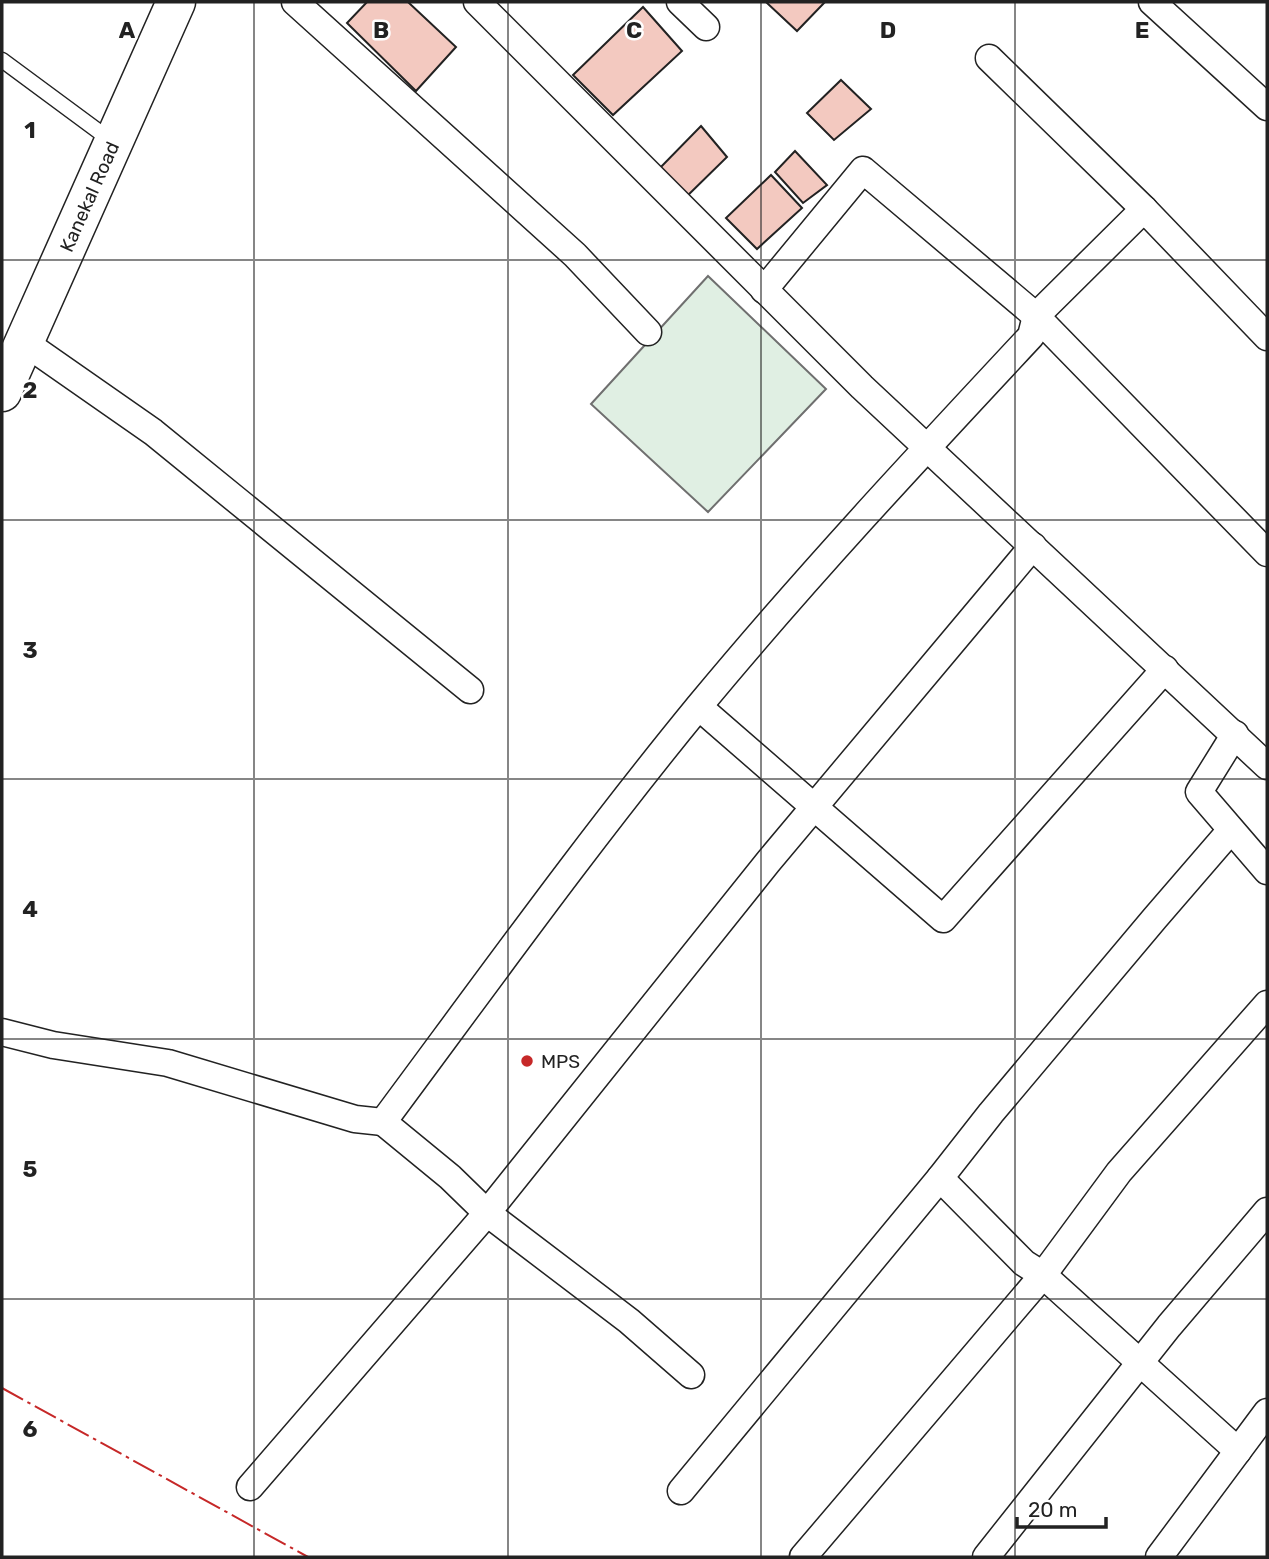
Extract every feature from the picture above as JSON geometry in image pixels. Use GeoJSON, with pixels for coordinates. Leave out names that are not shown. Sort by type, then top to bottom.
{"type":"FeatureCollection","features":[{"type":"Feature","properties":{"kind":"main road","name":"Kanekal Road"},"geometry":{"type":"LineString","coordinates":[[2,392],[176,2]]}},
{"type":"Feature","properties":{"kind":"street"},"geometry":{"type":"LineString","coordinates":[[295,2],[575,255],[648,332]]}},
{"type":"Feature","properties":{"kind":"street"},"geometry":{"type":"LineString","coordinates":[[477,2],[862,387],[1236,734],[1267,766]]}},
{"type":"Feature","properties":{"kind":"street"},"geometry":{"type":"LineString","coordinates":[[680,2],[706,27]]}},
{"type":"Feature","properties":{"kind":"street"},"geometry":{"type":"LineString","coordinates":[[1152,2],[1267,107]]}},
{"type":"Feature","properties":{"kind":"street"},"geometry":{"type":"LineString","coordinates":[[989,58],[1144,209],[1267,337]]}},
{"type":"Feature","properties":{"kind":"street"},"geometry":{"type":"LineString","coordinates":[[764,290],[863,170],[1036,316],[1267,553]]}},
{"type":"Feature","properties":{"kind":"street"},"geometry":{"type":"LineString","coordinates":[[383,1122],[543,906],[699,706],[789,601],[1031,337],[1036,316],[1144,209]]}},
{"type":"Feature","properties":{"kind":"street"},"geometry":{"type":"LineString","coordinates":[[24,342],[153,432],[470,690]]}},
{"type":"Feature","properties":{"kind":"street"},"geometry":{"type":"LineString","coordinates":[[250,1487],[487,1213],[813,808],[1033,546]]}},
{"type":"Feature","properties":{"kind":"street"},"geometry":{"type":"LineString","coordinates":[[699,706],[943,919],[1165,669]]}},
{"type":"Feature","properties":{"kind":"street"},"geometry":{"type":"LineString","coordinates":[[1236,734],[1199,792],[1267,871]]}},
{"type":"Feature","properties":{"kind":"street"},"geometry":{"type":"LineString","coordinates":[[681,1491],[991,1113],[1231,830]]}},
{"type":"Feature","properties":{"kind":"street"},"geometry":{"type":"LineString","coordinates":[[803,1557],[1043,1275],[1119,1172],[1267,1004]]}},
{"type":"Feature","properties":{"kind":"street"},"geometry":{"type":"LineString","coordinates":[[2,1032],[52,1045],[167,1063],[355,1119],[383,1122],[450,1177],[487,1213],[629,1321],[691,1376]]}},
{"type":"Feature","properties":{"kind":"street"},"geometry":{"type":"LineString","coordinates":[[940,1178],[1024,1263],[1043,1275],[1238,1451]]}},
{"type":"Feature","properties":{"kind":"street"},"geometry":{"type":"LineString","coordinates":[[986,1557],[1140,1363],[1267,1211]]}},
{"type":"Feature","properties":{"kind":"street"},"geometry":{"type":"LineString","coordinates":[[1159,1557],[1267,1412]]}},
{"type":"Feature","properties":{"kind":"lane"},"geometry":{"type":"LineString","coordinates":[[2,60],[113,142]]}},
{"type":"Feature","properties":{"kind":"green space"},"geometry":{"type":"Polygon","coordinates":[[[708,276],[826,389],[708,512],[591,404],[708,276]]]}},
{"type":"Feature","properties":{"kind":"building"},"geometry":{"type":"Polygon","coordinates":[[[367,2],[408,2],[456,47],[416,91],[347,23],[367,2]]]}},
{"type":"Feature","properties":{"kind":"building"},"geometry":{"type":"Polygon","coordinates":[[[768,2],[825,2],[797,31],[768,2]]]}},
{"type":"Feature","properties":{"kind":"building"},"geometry":{"type":"Polygon","coordinates":[[[643,7],[682,51],[613,115],[573,75],[643,7]]]}},
{"type":"Feature","properties":{"kind":"building"},"geometry":{"type":"Polygon","coordinates":[[[841,80],[871,109],[834,140],[807,113],[841,80]]]}},
{"type":"Feature","properties":{"kind":"building"},"geometry":{"type":"Polygon","coordinates":[[[701,126],[727,157],[682,201],[655,173],[701,126]]]}},
{"type":"Feature","properties":{"kind":"building"},"geometry":{"type":"Polygon","coordinates":[[[795,151],[827,185],[803,203],[775,172],[795,151]]]}},
{"type":"Feature","properties":{"kind":"building"},"geometry":{"type":"Polygon","coordinates":[[[771,175],[802,208],[757,249],[726,218],[771,175]]]}},
{"type":"Feature","properties":{"kind":"power"},"geometry":{"type":"LineString","coordinates":[[2,1388],[308,1557]]}},
{"type":"Feature","properties":{"kind":"place","name":"MPS"},"geometry":{"type":"Point","coordinates":[527,1061]}}]}
